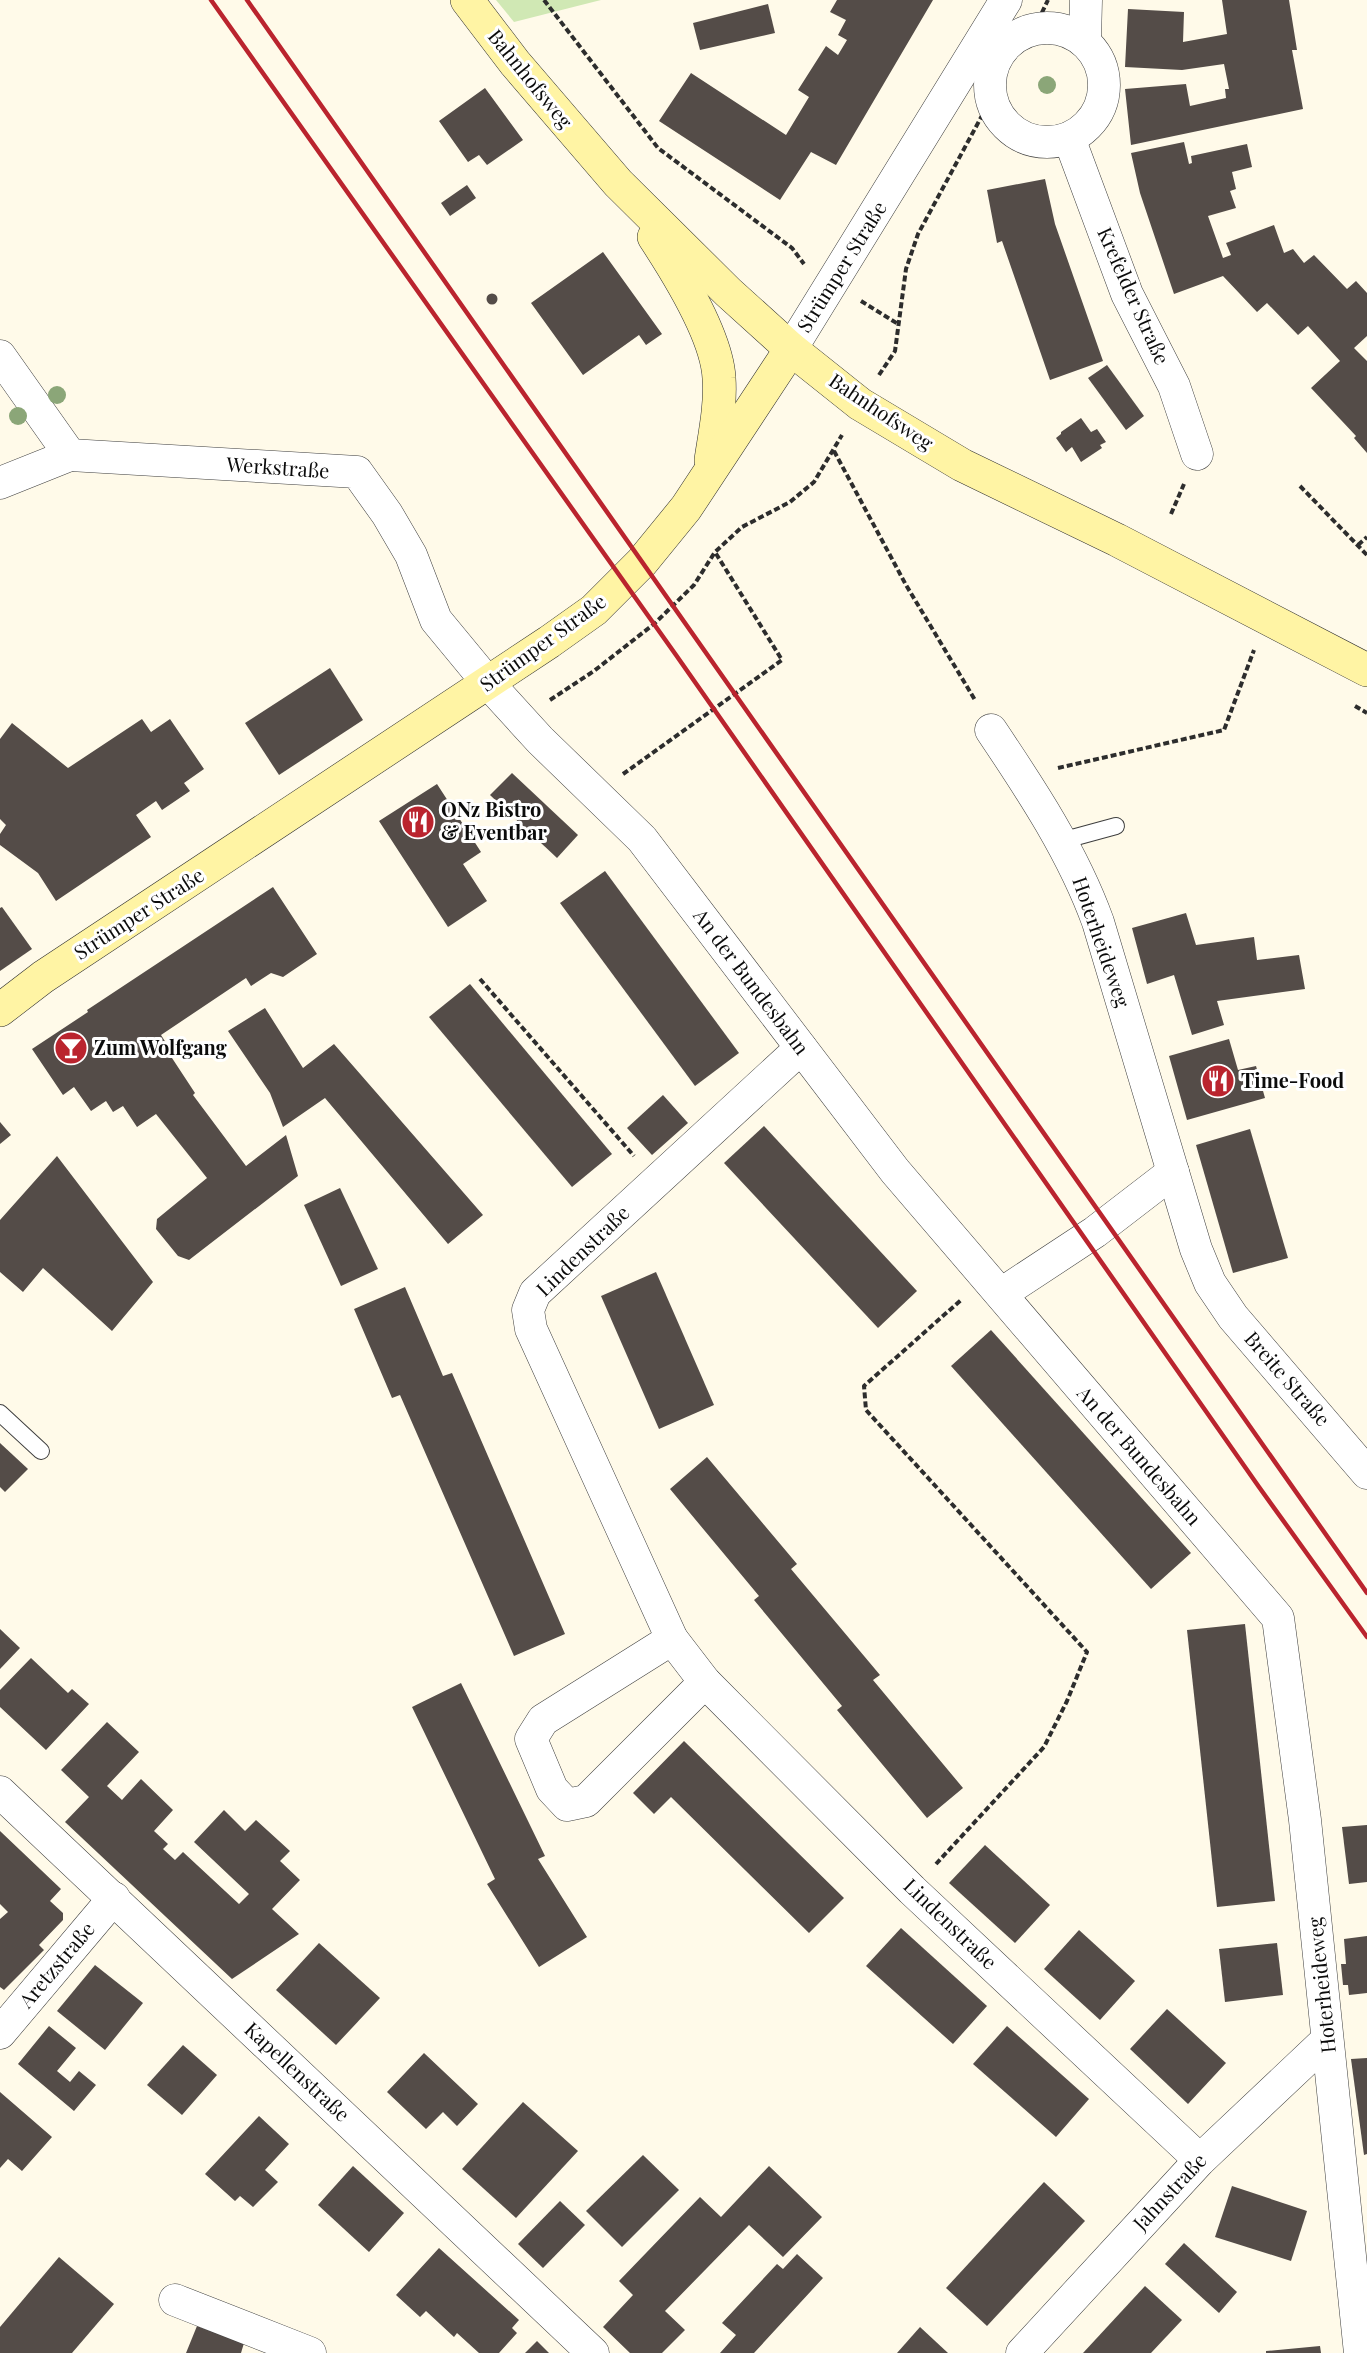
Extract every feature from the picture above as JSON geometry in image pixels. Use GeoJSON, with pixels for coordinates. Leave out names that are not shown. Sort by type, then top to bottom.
{"type":"FeatureCollection","features":[{"type":"Feature","properties":{"kind":"main road","name":"Bahnhofsweg"},"geometry":{"type":"LineString","coordinates":[[467,0],[515,63],[618,183],[728,292],[791,349],[860,404],[962,465],[1118,540],[1367,670]]}},
{"type":"Feature","properties":{"kind":"main road"},"geometry":{"type":"LineString","coordinates":[[618,183],[666,256],[707,328],[719,376],[718,417],[708,473]]}},
{"type":"Feature","properties":{"kind":"main road","name":"Strümper Straße"},"geometry":{"type":"LineString","coordinates":[[0,1010],[43,977],[488,683],[594,610],[625,582],[686,508],[791,349]]}},
{"type":"Feature","properties":{"kind":"street","name":"Strümper Straße"},"geometry":{"type":"LineString","coordinates":[[791,349],[1006,0]]}},
{"type":"Feature","properties":{"kind":"street"},"geometry":{"type":"LineString","coordinates":[[1085,41],[1086,0]]}},
{"type":"Feature","properties":{"kind":"street"},"geometry":{"type":"LineString","coordinates":[[1052,27],[1070,32],[1085,41],[1096,54],[1103,71],[1105,89],[1101,106],[1091,122],[1070,138],[1043,142],[1026,138],[1010,129],[998,116],[991,99],[990,81],[994,63],[1003,47],[1017,36],[1034,29],[1052,27]]}},
{"type":"Feature","properties":{"kind":"street","name":"Krefelder Straße"},"geometry":{"type":"LineString","coordinates":[[1070,138],[1123,283],[1174,386],[1197,454]]}},
{"type":"Feature","properties":{"kind":"street"},"geometry":{"type":"LineString","coordinates":[[0,356],[70,455],[0,483]]}},
{"type":"Feature","properties":{"kind":"street","name":"Werkstraße"},"geometry":{"type":"LineString","coordinates":[[70,455],[357,472],[387,514],[411,555],[436,620],[488,683]]}},
{"type":"Feature","properties":{"kind":"street","name":"An der Bundesbahn"},"geometry":{"type":"LineString","coordinates":[[488,683],[540,740],[642,839],[895,1171],[1278,1618]]}},
{"type":"Feature","properties":{"kind":"street","name":"Hoterheideweg"},"geometry":{"type":"LineString","coordinates":[[991,730],[1022,776],[1086,888],[1196,1249],[1210,1283]]}},
{"type":"Feature","properties":{"kind":"street","name":"Lindenstraße"},"geometry":{"type":"LineString","coordinates":[[801,1048],[535,1293],[528,1310],[531,1329],[672,1639],[705,1682],[912,1890],[1200,2160]]}},
{"type":"Feature","properties":{"kind":"street"},"geometry":{"type":"LineString","coordinates":[[994,1286],[1095,1232],[1173,1172]]}},
{"type":"Feature","properties":{"kind":"street","name":"Breite Straße"},"geometry":{"type":"LineString","coordinates":[[1210,1283],[1233,1317],[1367,1473]]}},
{"type":"Feature","properties":{"kind":"street","name":"Hoterheideweg"},"geometry":{"type":"LineString","coordinates":[[1278,1618],[1305,1820],[1360,2353]]}},
{"type":"Feature","properties":{"kind":"street"},"geometry":{"type":"LineString","coordinates":[[672,1639],[543,1720],[531,1738],[552,1789],[567,1805],[586,1801],[705,1682]]}},
{"type":"Feature","properties":{"kind":"street","name":"Kapellenstraße"},"geometry":{"type":"LineString","coordinates":[[0,1792],[593,2353]]}},
{"type":"Feature","properties":{"kind":"street","name":"Aretzstraße"},"geometry":{"type":"LineString","coordinates":[[0,2033],[114,1898]]}},
{"type":"Feature","properties":{"kind":"street","name":"Jahnstraße"},"geometry":{"type":"LineString","coordinates":[[1022,2353],[1200,2160],[1327,2040]]}},
{"type":"Feature","properties":{"kind":"street"},"geometry":{"type":"LineString","coordinates":[[176,2300],[310,2353]]}},
{"type":"Feature","properties":{"kind":"lane"},"geometry":{"type":"LineString","coordinates":[[1061,841],[1116,826]]}},
{"type":"Feature","properties":{"kind":"lane"},"geometry":{"type":"LineString","coordinates":[[0,1413],[41,1452]]}},
{"type":"Feature","properties":{"kind":"path"},"geometry":{"type":"LineString","coordinates":[[544,0],[658,148],[792,248],[800,262],[831,284],[898,324],[906,269],[918,234],[991,99]]}},
{"type":"Feature","properties":{"kind":"path"},"geometry":{"type":"LineString","coordinates":[[1034,29],[1048,0]]}},
{"type":"Feature","properties":{"kind":"path"},"geometry":{"type":"LineString","coordinates":[[834,450],[906,585],[991,730]]}},
{"type":"Feature","properties":{"kind":"path"},"geometry":{"type":"LineString","coordinates":[[1300,486],[1367,555]]}},
{"type":"Feature","properties":{"kind":"path"},"geometry":{"type":"LineString","coordinates":[[1358,545],[1367,537]]}},
{"type":"Feature","properties":{"kind":"path"},"geometry":{"type":"LineString","coordinates":[[595,794],[782,660],[715,552]]}},
{"type":"Feature","properties":{"kind":"path"},"geometry":{"type":"LineString","coordinates":[[1022,776],[1224,730],[1255,649]]}},
{"type":"Feature","properties":{"kind":"path"},"geometry":{"type":"LineString","coordinates":[[480,978],[657,1181]]}},
{"type":"Feature","properties":{"kind":"path"},"geometry":{"type":"LineString","coordinates":[[912,1890],[1044,1747],[1067,1701],[1087,1652],[866,1410],[864,1386],[994,1286]]}},
{"type":"Feature","properties":{"kind":"green space"},"geometry":{"type":"Polygon","coordinates":[[[496,0],[601,0],[514,22],[496,0]]]}},
{"type":"Feature","properties":{"kind":"building"},"geometry":{"type":"Polygon","coordinates":[[[837,0],[933,0],[836,165],[811,152],[780,200],[659,121],[691,73],[786,135],[809,97],[798,90],[826,46],[838,55],[847,40],[838,35],[846,20],[830,12],[837,0]]]}},
{"type":"Feature","properties":{"kind":"building"},"geometry":{"type":"Polygon","coordinates":[[[1222,0],[1289,0],[1297,50],[1292,50],[1303,109],[1131,145],[1125,89],[1186,84],[1190,106],[1226,98],[1225,89],[1229,89],[1224,64],[1182,70],[1125,67],[1128,9],[1184,12],[1183,42],[1227,34],[1222,0]]]}},
{"type":"Feature","properties":{"kind":"building"},"geometry":{"type":"Polygon","coordinates":[[[768,4],[775,33],[700,50],[693,23],[768,4]]]}},
{"type":"Feature","properties":{"kind":"building"},"geometry":{"type":"Polygon","coordinates":[[[485,88],[523,140],[487,165],[479,155],[468,162],[439,121],[485,88]]]}},
{"type":"Feature","properties":{"kind":"building"},"geometry":{"type":"Polygon","coordinates":[[[1184,142],[1189,164],[1192,163],[1191,156],[1247,144],[1252,167],[1232,172],[1236,189],[1230,191],[1236,208],[1208,216],[1223,258],[1231,255],[1226,243],[1274,225],[1284,253],[1293,249],[1304,263],[1314,255],[1347,289],[1356,281],[1367,293],[1367,336],[1354,348],[1367,361],[1367,453],[1354,438],[1356,436],[1311,388],[1340,361],[1308,326],[1298,335],[1267,303],[1257,312],[1223,276],[1174,294],[1140,193],[1131,153],[1184,142]]]}},
{"type":"Feature","properties":{"kind":"building"},"geometry":{"type":"Polygon","coordinates":[[[1045,179],[1055,224],[1103,361],[1050,380],[1002,241],[997,243],[987,190],[1045,179]]]}},
{"type":"Feature","properties":{"kind":"building"},"geometry":{"type":"Polygon","coordinates":[[[467,185],[476,198],[450,216],[441,203],[467,185]]]}},
{"type":"Feature","properties":{"kind":"building"},"geometry":{"type":"Polygon","coordinates":[[[603,252],[662,334],[646,345],[639,335],[583,375],[531,303],[603,252]]]}},
{"type":"Feature","properties":{"kind":"building"},"geometry":{"type":"Polygon","coordinates":[[[492,293],[498,299],[492,305],[486,299],[492,293]]]}},
{"type":"Feature","properties":{"kind":"building"},"geometry":{"type":"Polygon","coordinates":[[[1107,365],[1144,416],[1126,430],[1088,378],[1107,365]]]}},
{"type":"Feature","properties":{"kind":"building"},"geometry":{"type":"Polygon","coordinates":[[[1081,418],[1091,432],[1097,429],[1106,442],[1100,445],[1102,448],[1081,462],[1072,447],[1066,452],[1056,438],[1081,418]]]}},
{"type":"Feature","properties":{"kind":"building"},"geometry":{"type":"Polygon","coordinates":[[[330,668],[363,720],[279,775],[245,723],[330,668]]]}},
{"type":"Feature","properties":{"kind":"building"},"geometry":{"type":"Polygon","coordinates":[[[142,719],[151,732],[170,719],[204,769],[184,783],[190,791],[162,810],[156,801],[136,815],[151,837],[56,901],[38,873],[0,845],[0,834],[6,825],[0,819],[0,739],[12,723],[68,768],[142,719]]]}},
{"type":"Feature","properties":{"kind":"building"},"geometry":{"type":"Polygon","coordinates":[[[512,773],[578,835],[557,858],[490,795],[512,773]]]}},
{"type":"Feature","properties":{"kind":"building"},"geometry":{"type":"Polygon","coordinates":[[[437,784],[481,852],[463,864],[487,901],[448,927],[379,821],[437,784]]]}},
{"type":"Feature","properties":{"kind":"building"},"geometry":{"type":"Polygon","coordinates":[[[605,871],[739,1053],[695,1086],[560,903],[605,871]]]}},
{"type":"Feature","properties":{"kind":"building"},"geometry":{"type":"Polygon","coordinates":[[[273,887],[317,954],[283,977],[271,973],[251,986],[246,978],[161,1035],[175,1057],[172,1058],[195,1093],[193,1095],[246,1166],[286,1135],[298,1176],[189,1260],[178,1256],[156,1229],[157,1219],[207,1178],[156,1114],[137,1127],[123,1106],[113,1112],[106,1101],[91,1111],[74,1087],[63,1095],[32,1049],[273,887]]]}},
{"type":"Feature","properties":{"kind":"building"},"geometry":{"type":"Polygon","coordinates":[[[2,907],[32,949],[0,971],[0,908],[2,907]]]}},
{"type":"Feature","properties":{"kind":"building"},"geometry":{"type":"Polygon","coordinates":[[[1186,913],[1196,945],[1254,937],[1257,960],[1299,955],[1305,989],[1217,1001],[1224,1025],[1192,1035],[1174,975],[1147,984],[1132,928],[1186,913]]]}},
{"type":"Feature","properties":{"kind":"building"},"geometry":{"type":"Polygon","coordinates":[[[470,984],[612,1154],[572,1187],[429,1017],[470,984]]]}},
{"type":"Feature","properties":{"kind":"building"},"geometry":{"type":"Polygon","coordinates":[[[265,1008],[303,1068],[334,1044],[483,1215],[448,1244],[325,1098],[283,1127],[270,1093],[228,1031],[265,1008]]]}},
{"type":"Feature","properties":{"kind":"building","name":"Time-Food"},"geometry":{"type":"Polygon","coordinates":[[[1229,1039],[1238,1070],[1256,1066],[1265,1098],[1187,1120],[1169,1056],[1229,1039]]]}},
{"type":"Feature","properties":{"kind":"building"},"geometry":{"type":"Polygon","coordinates":[[[663,1095],[688,1123],[652,1155],[627,1128],[663,1095]]]}},
{"type":"Feature","properties":{"kind":"building"},"geometry":{"type":"Polygon","coordinates":[[[0,1122],[11,1135],[0,1144],[0,1122]]]}},
{"type":"Feature","properties":{"kind":"building"},"geometry":{"type":"Polygon","coordinates":[[[764,1126],[917,1291],[878,1328],[724,1163],[764,1126]]]}},
{"type":"Feature","properties":{"kind":"building"},"geometry":{"type":"Polygon","coordinates":[[[1250,1129],[1288,1258],[1233,1273],[1196,1145],[1250,1129]]]}},
{"type":"Feature","properties":{"kind":"building"},"geometry":{"type":"Polygon","coordinates":[[[57,1156],[153,1282],[112,1331],[43,1268],[23,1292],[0,1272],[0,1220],[57,1156]]]}},
{"type":"Feature","properties":{"kind":"building"},"geometry":{"type":"Polygon","coordinates":[[[340,1188],[378,1269],[341,1286],[304,1205],[340,1188]]]}},
{"type":"Feature","properties":{"kind":"building"},"geometry":{"type":"Polygon","coordinates":[[[656,1272],[714,1405],[659,1429],[601,1296],[656,1272]]]}},
{"type":"Feature","properties":{"kind":"building"},"geometry":{"type":"Polygon","coordinates":[[[405,1287],[443,1376],[452,1373],[565,1634],[514,1656],[400,1395],[392,1398],[354,1309],[405,1287]]]}},
{"type":"Feature","properties":{"kind":"building"},"geometry":{"type":"Polygon","coordinates":[[[991,1330],[1191,1553],[1151,1589],[951,1366],[991,1330]]]}},
{"type":"Feature","properties":{"kind":"building"},"geometry":{"type":"Polygon","coordinates":[[[0,1443],[28,1469],[5,1492],[0,1487],[0,1443]]]}},
{"type":"Feature","properties":{"kind":"building"},"geometry":{"type":"Polygon","coordinates":[[[707,1457],[797,1564],[791,1569],[880,1675],[873,1680],[963,1788],[927,1818],[837,1710],[842,1706],[754,1600],[759,1596],[670,1489],[707,1457]]]}},
{"type":"Feature","properties":{"kind":"building"},"geometry":{"type":"Polygon","coordinates":[[[1245,1624],[1275,1901],[1217,1907],[1187,1630],[1245,1624]]]}},
{"type":"Feature","properties":{"kind":"building"},"geometry":{"type":"Polygon","coordinates":[[[0,1629],[20,1648],[0,1669],[0,1629]]]}},
{"type":"Feature","properties":{"kind":"building"},"geometry":{"type":"Polygon","coordinates":[[[31,1658],[68,1693],[72,1689],[89,1704],[46,1750],[0,1707],[0,1690],[31,1658]]]}},
{"type":"Feature","properties":{"kind":"building"},"geometry":{"type":"Polygon","coordinates":[[[461,1683],[545,1856],[538,1859],[587,1937],[539,1967],[487,1884],[495,1879],[412,1707],[461,1683]]]}},
{"type":"Feature","properties":{"kind":"building"},"geometry":{"type":"Polygon","coordinates":[[[107,1722],[139,1752],[107,1786],[122,1800],[141,1779],[173,1810],[154,1831],[168,1844],[163,1849],[175,1860],[183,1852],[239,1904],[249,1894],[194,1842],[224,1810],[245,1831],[256,1820],[290,1851],[280,1861],[300,1880],[272,1909],[299,1934],[232,1979],[65,1822],[89,1797],[61,1770],[107,1722]]]}},
{"type":"Feature","properties":{"kind":"building"},"geometry":{"type":"Polygon","coordinates":[[[684,1741],[844,1898],[809,1933],[671,1797],[654,1814],[633,1793],[684,1741]]]}},
{"type":"Feature","properties":{"kind":"building"},"geometry":{"type":"Polygon","coordinates":[[[1367,1825],[1367,1882],[1349,1884],[1342,1827],[1367,1825]]]}},
{"type":"Feature","properties":{"kind":"building"},"geometry":{"type":"Polygon","coordinates":[[[0,1831],[61,1889],[50,1901],[63,1913],[63,1920],[39,1945],[44,1950],[4,1990],[0,1987],[0,1919],[8,1912],[0,1904],[0,1831]]]}},
{"type":"Feature","properties":{"kind":"building"},"geometry":{"type":"Polygon","coordinates":[[[985,1845],[1050,1905],[1015,1943],[949,1883],[985,1845]]]}},
{"type":"Feature","properties":{"kind":"building"},"geometry":{"type":"Polygon","coordinates":[[[901,1928],[987,2006],[953,2044],[866,1966],[901,1928]]]}},
{"type":"Feature","properties":{"kind":"building"},"geometry":{"type":"Polygon","coordinates":[[[1079,1930],[1135,1981],[1100,2020],[1044,1969],[1079,1930]]]}},
{"type":"Feature","properties":{"kind":"building"},"geometry":{"type":"Polygon","coordinates":[[[1367,1936],[1367,1993],[1349,1995],[1348,1985],[1343,1985],[1341,1964],[1346,1964],[1344,1939],[1367,1936]]]}},
{"type":"Feature","properties":{"kind":"building"},"geometry":{"type":"Polygon","coordinates":[[[319,1943],[380,1998],[336,2045],[276,1990],[319,1943]]]}},
{"type":"Feature","properties":{"kind":"building"},"geometry":{"type":"Polygon","coordinates":[[[1277,1943],[1283,1995],[1225,2002],[1219,1949],[1277,1943]]]}},
{"type":"Feature","properties":{"kind":"building"},"geometry":{"type":"Polygon","coordinates":[[[95,1965],[143,2003],[105,2050],[57,2011],[95,1965]]]}},
{"type":"Feature","properties":{"kind":"building"},"geometry":{"type":"Polygon","coordinates":[[[1167,2009],[1226,2063],[1188,2104],[1130,2049],[1167,2009]]]}},
{"type":"Feature","properties":{"kind":"building"},"geometry":{"type":"Polygon","coordinates":[[[49,2026],[76,2048],[57,2071],[70,2082],[79,2071],[96,2085],[74,2111],[18,2064],[49,2026]]]}},
{"type":"Feature","properties":{"kind":"building"},"geometry":{"type":"Polygon","coordinates":[[[1007,2026],[1089,2099],[1056,2137],[973,2064],[1007,2026]]]}},
{"type":"Feature","properties":{"kind":"building"},"geometry":{"type":"Polygon","coordinates":[[[183,2045],[217,2075],[182,2115],[147,2085],[183,2045]]]}},
{"type":"Feature","properties":{"kind":"building"},"geometry":{"type":"Polygon","coordinates":[[[424,2053],[478,2104],[457,2126],[443,2112],[426,2129],[387,2092],[424,2053]]]}},
{"type":"Feature","properties":{"kind":"building"},"geometry":{"type":"Polygon","coordinates":[[[1367,2058],[1367,2154],[1364,2155],[1351,2059],[1367,2058]]]}},
{"type":"Feature","properties":{"kind":"building"},"geometry":{"type":"Polygon","coordinates":[[[0,2092],[52,2137],[22,2171],[8,2159],[0,2168],[0,2092]]]}},
{"type":"Feature","properties":{"kind":"building"},"geometry":{"type":"Polygon","coordinates":[[[523,2102],[578,2151],[516,2218],[462,2169],[523,2102]]]}},
{"type":"Feature","properties":{"kind":"building"},"geometry":{"type":"Polygon","coordinates":[[[259,2116],[289,2144],[265,2170],[278,2182],[253,2207],[240,2196],[235,2201],[205,2174],[259,2116]]]}},
{"type":"Feature","properties":{"kind":"building"},"geometry":{"type":"Polygon","coordinates":[[[643,2155],[679,2190],[622,2247],[586,2211],[643,2155]]]}},
{"type":"Feature","properties":{"kind":"building"},"geometry":{"type":"Polygon","coordinates":[[[353,2166],[404,2213],[369,2252],[318,2205],[353,2166]]]}},
{"type":"Feature","properties":{"kind":"building"},"geometry":{"type":"Polygon","coordinates":[[[769,2166],[822,2217],[783,2257],[749,2225],[665,2311],[685,2330],[662,2353],[630,2353],[603,2327],[633,2295],[619,2281],[700,2197],[721,2217],[769,2166]]]}},
{"type":"Feature","properties":{"kind":"building"},"geometry":{"type":"Polygon","coordinates":[[[1044,2182],[1085,2221],[987,2326],[946,2288],[1044,2182]]]}},
{"type":"Feature","properties":{"kind":"building"},"geometry":{"type":"Polygon","coordinates":[[[1232,2186],[1307,2211],[1291,2261],[1215,2237],[1232,2186]]]}},
{"type":"Feature","properties":{"kind":"building"},"geometry":{"type":"Polygon","coordinates":[[[560,2201],[585,2225],[543,2268],[518,2244],[560,2201]]]}},
{"type":"Feature","properties":{"kind":"building"},"geometry":{"type":"Polygon","coordinates":[[[1184,2243],[1237,2292],[1219,2313],[1165,2264],[1184,2243]]]}},
{"type":"Feature","properties":{"kind":"building"},"geometry":{"type":"Polygon","coordinates":[[[439,2248],[519,2320],[512,2328],[517,2333],[499,2353],[479,2353],[457,2333],[454,2337],[426,2311],[420,2317],[396,2295],[439,2248]]]}},
{"type":"Feature","properties":{"kind":"building"},"geometry":{"type":"Polygon","coordinates":[[[797,2254],[823,2278],[754,2353],[720,2353],[736,2335],[722,2323],[777,2264],[783,2269],[797,2254]]]}},
{"type":"Feature","properties":{"kind":"building"},"geometry":{"type":"Polygon","coordinates":[[[59,2257],[114,2304],[72,2353],[0,2353],[0,2327],[59,2257]]]}},
{"type":"Feature","properties":{"kind":"building"},"geometry":{"type":"Polygon","coordinates":[[[1145,2286],[1182,2320],[1151,2353],[1083,2353],[1145,2286]]]}},
{"type":"Feature","properties":{"kind":"building"},"geometry":{"type":"Polygon","coordinates":[[[197,2326],[244,2343],[241,2353],[186,2353],[197,2326]]]}},
{"type":"Feature","properties":{"kind":"building"},"geometry":{"type":"Polygon","coordinates":[[[920,2327],[948,2353],[897,2353],[920,2327]]]}},
{"type":"Feature","properties":{"kind":"building"},"geometry":{"type":"Polygon","coordinates":[[[537,2341],[549,2353],[525,2353],[537,2341]]]}},
{"type":"Feature","properties":{"kind":"building"},"geometry":{"type":"Polygon","coordinates":[[[1320,2346],[1321,2353],[1266,2353],[1266,2351],[1320,2346]]]}},
{"type":"Feature","properties":{"kind":"railway"},"geometry":{"type":"LineString","coordinates":[[211,0],[676,655],[1259,1487],[1367,1637]]}},
{"type":"Feature","properties":{"kind":"railway"},"geometry":{"type":"LineString","coordinates":[[247,0],[1367,1593]]}},
{"type":"Feature","properties":{"kind":"place","name":"ONz Bistro & Eventbar"},"geometry":{"type":"Point","coordinates":[418,822]}},
{"type":"Feature","properties":{"kind":"place","name":"Zum Wolfgang"},"geometry":{"type":"Point","coordinates":[71,1048]}},
{"type":"Feature","properties":{"kind":"place","name":"Time-Food"},"geometry":{"type":"Point","coordinates":[1218,1081]}}]}
